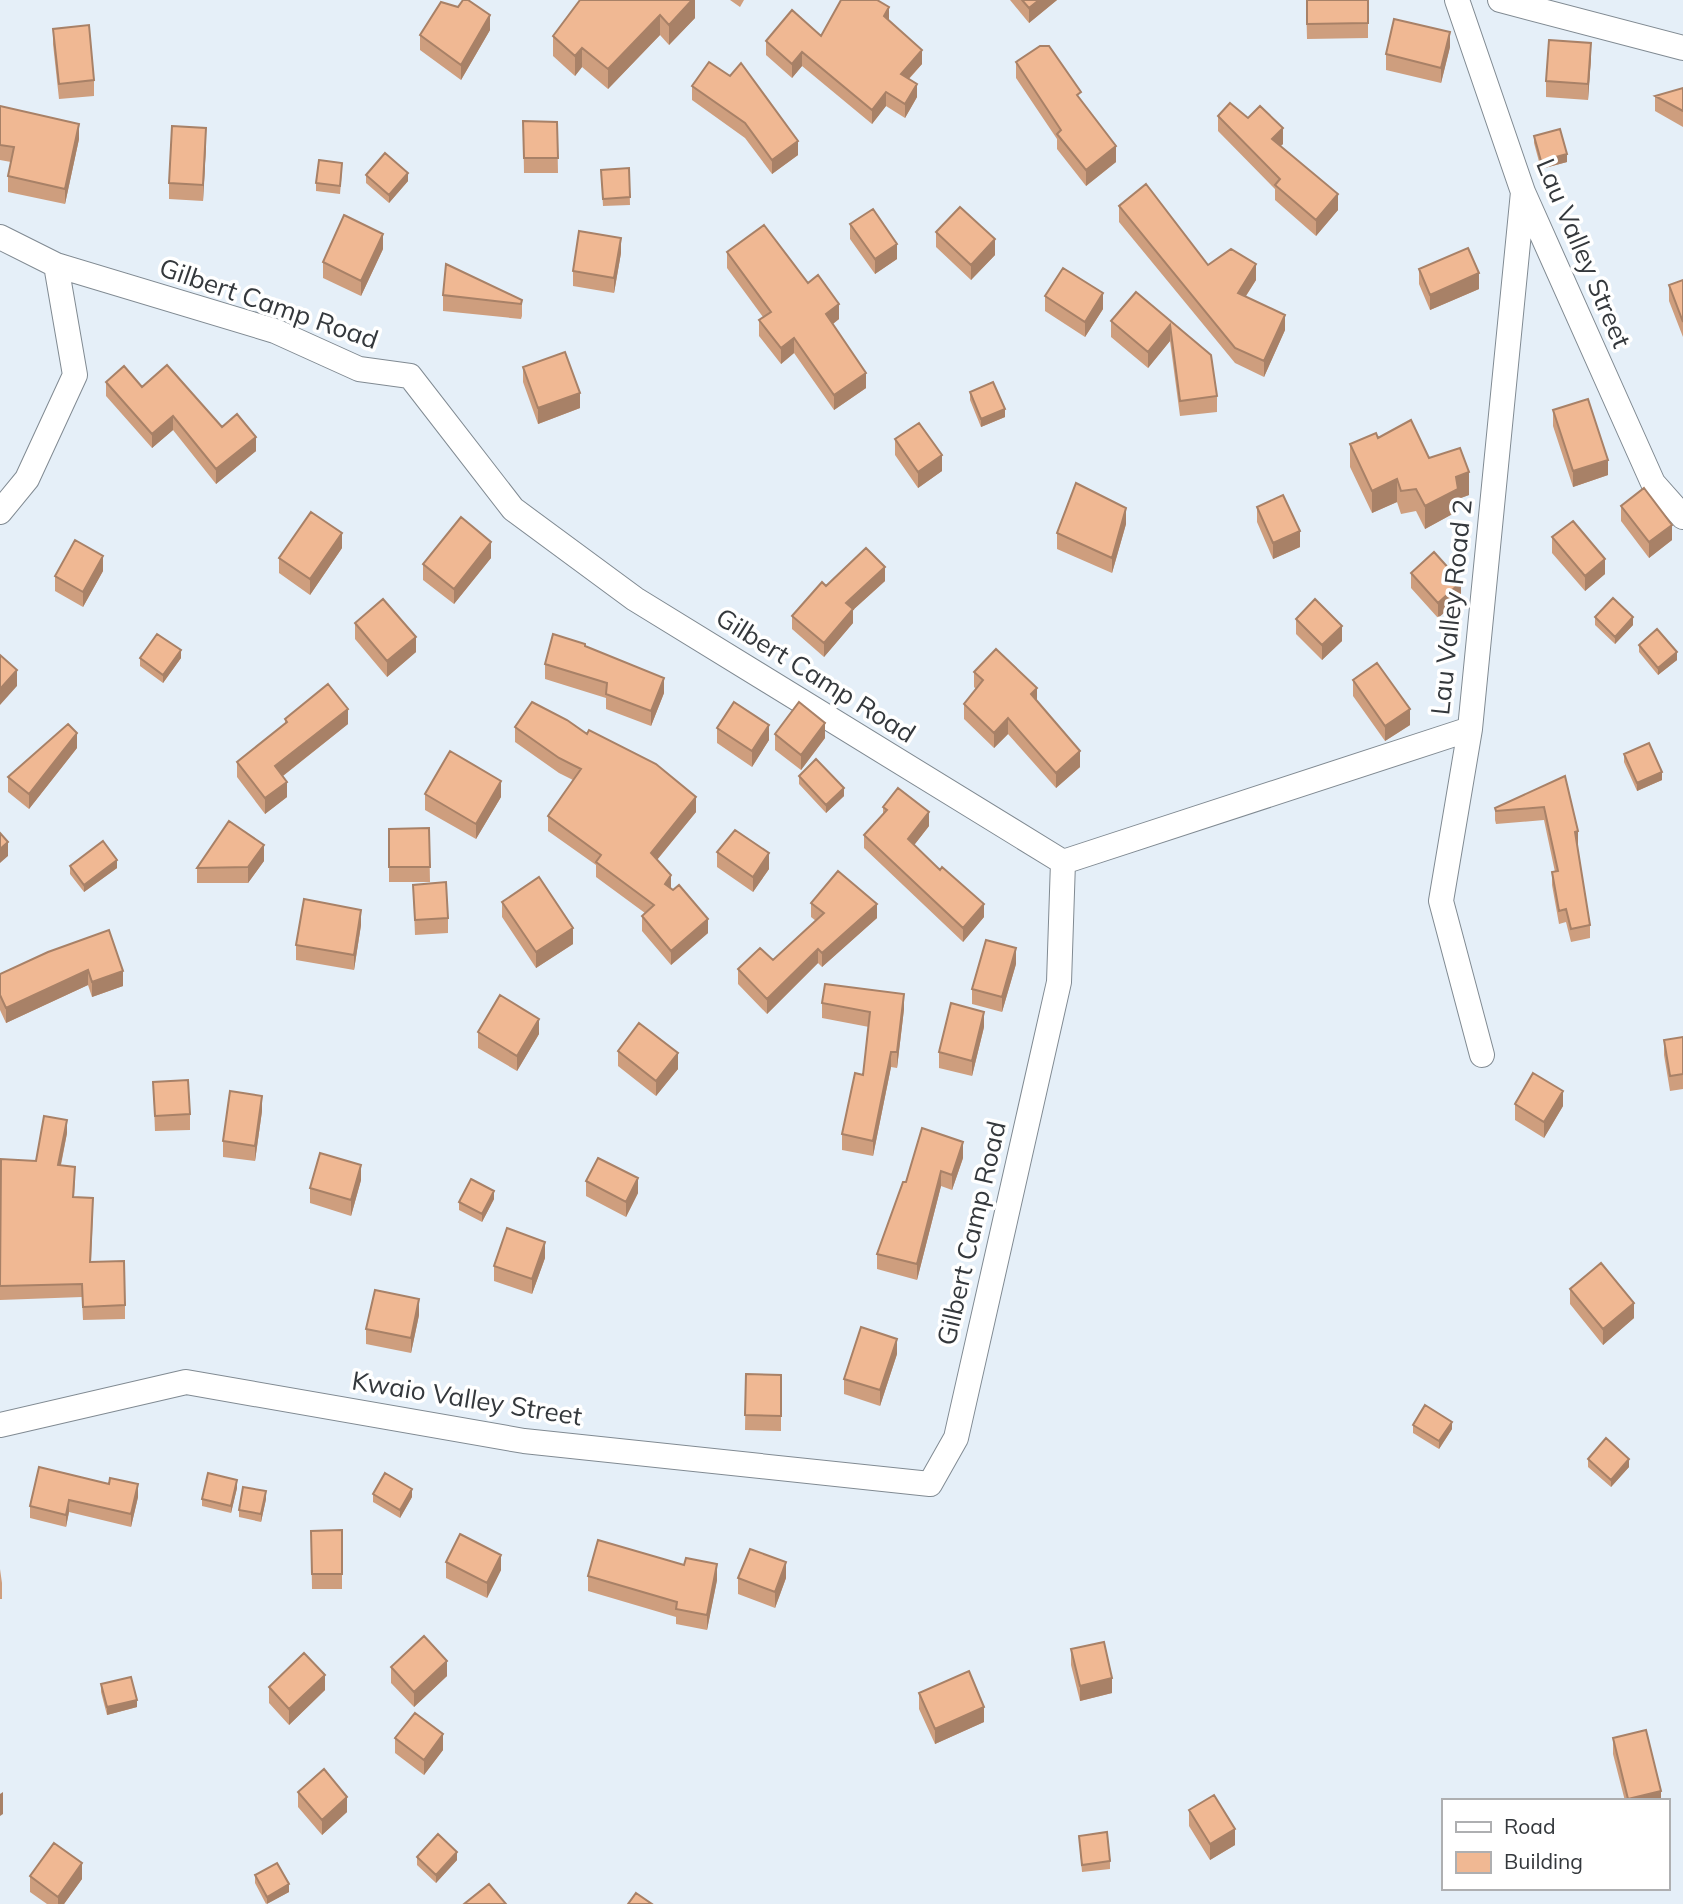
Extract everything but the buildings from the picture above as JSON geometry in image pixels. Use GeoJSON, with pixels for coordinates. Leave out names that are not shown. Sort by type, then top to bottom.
{"type":"FeatureCollection","features":[{"type":"Feature","properties":{"kind":"street","name":"Lau Valley Street"},"geometry":{"type":"LineString","coordinates":[[1457,0],[1523,192],[1653,483],[1683,517]]}},
{"type":"Feature","properties":{"kind":"street"},"geometry":{"type":"LineString","coordinates":[[1500,0],[1683,48]]}},
{"type":"Feature","properties":{"kind":"street","name":"Lau Valley Road 2"},"geometry":{"type":"LineString","coordinates":[[1063,862],[1470,729],[1523,192]]}},
{"type":"Feature","properties":{"kind":"street","name":"Gilbert Camp Road"},"geometry":{"type":"LineString","coordinates":[[0,237],[56,265],[275,331],[359,369],[410,376],[513,509],[635,599],[1063,862],[1059,982],[956,1438],[930,1484]]}},
{"type":"Feature","properties":{"kind":"street"},"geometry":{"type":"LineString","coordinates":[[0,512],[27,479],[75,375],[56,265]]}},
{"type":"Feature","properties":{"kind":"street"},"geometry":{"type":"LineString","coordinates":[[1470,729],[1441,901],[1482,1055]]}},
{"type":"Feature","properties":{"kind":"street","name":"Kwaio Valley Street"},"geometry":{"type":"LineString","coordinates":[[0,1425],[186,1382],[524,1441],[930,1484]]}}]}
